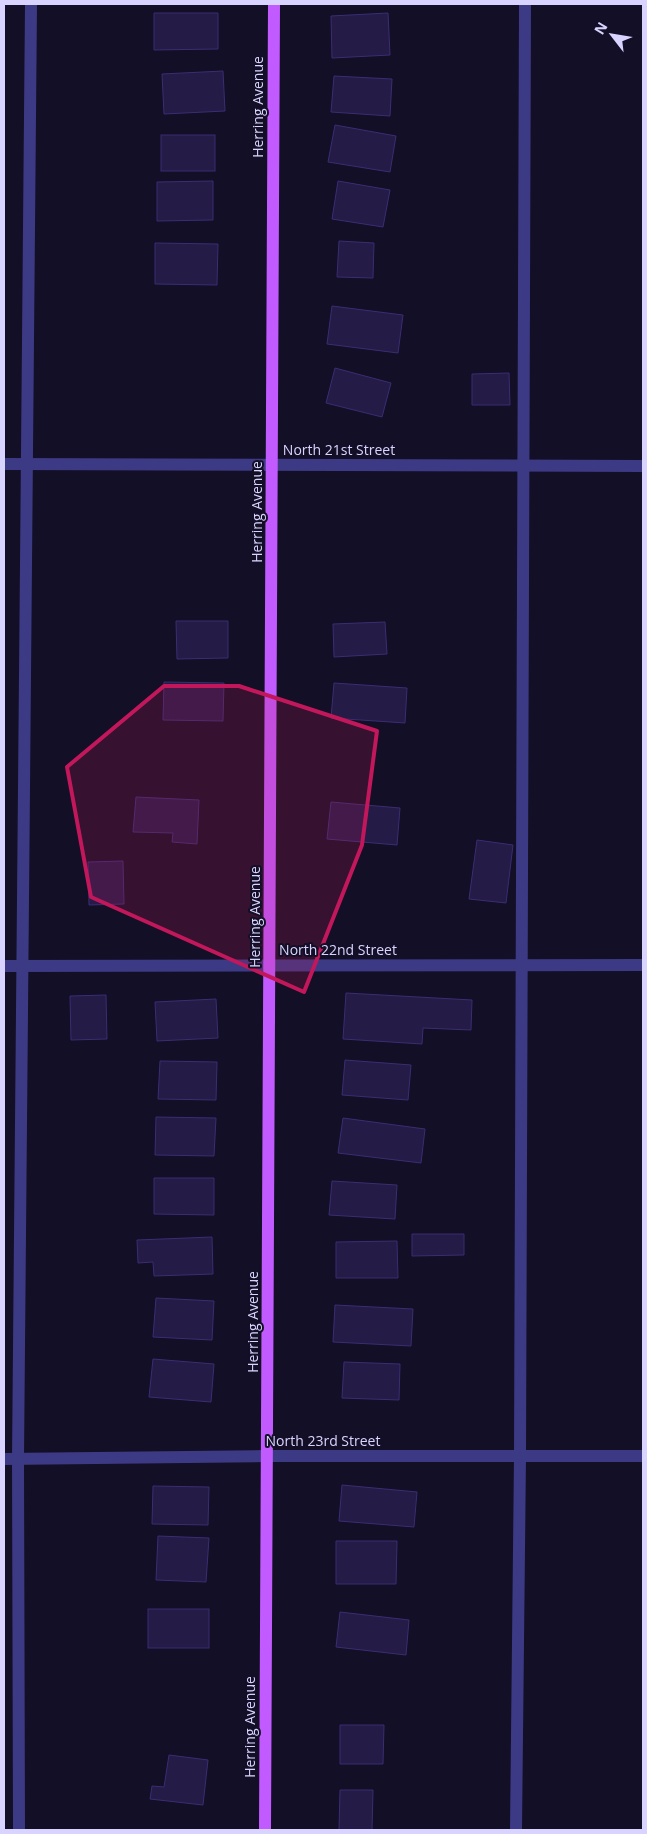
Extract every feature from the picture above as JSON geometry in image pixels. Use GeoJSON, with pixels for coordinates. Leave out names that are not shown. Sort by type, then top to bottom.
{"type":"FeatureCollection","features":[{"type":"Feature","properties":{"kind":"main road","name":"Herring Avenue"},"geometry":{"type":"LineString","coordinates":[[265,1830],[274,4]]}},
{"type":"Feature","properties":{"kind":"street"},"geometry":{"type":"LineString","coordinates":[[19,1830],[18,1459],[31,4]]}},
{"type":"Feature","properties":{"kind":"street"},"geometry":{"type":"LineString","coordinates":[[516,1830],[520,1456],[525,4]]}},
{"type":"Feature","properties":{"kind":"street","name":"North 21st Street"},"geometry":{"type":"LineString","coordinates":[[4,464],[643,466]]}},
{"type":"Feature","properties":{"kind":"street","name":"North 22nd Street"},"geometry":{"type":"LineString","coordinates":[[4,966],[643,965]]}},
{"type":"Feature","properties":{"kind":"street","name":"North 23rd Street"},"geometry":{"type":"LineString","coordinates":[[4,1459],[267,1456],[643,1456]]}},
{"type":"Feature","properties":{"kind":"highlighted area"},"geometry":{"type":"Polygon","coordinates":[[[164,686],[239,686],[377,731],[362,845],[304,992],[91,897],[67,767],[164,686]]]}},
{"type":"Feature","properties":{"kind":"building"},"geometry":{"type":"Polygon","coordinates":[[[154,13],[218,13],[218,49],[154,50],[154,13]]]}},
{"type":"Feature","properties":{"kind":"building"},"geometry":{"type":"Polygon","coordinates":[[[388,13],[390,55],[332,58],[331,16],[388,13]]]}},
{"type":"Feature","properties":{"kind":"building"},"geometry":{"type":"Polygon","coordinates":[[[223,71],[225,111],[164,114],[162,74],[223,71]]]}},
{"type":"Feature","properties":{"kind":"building"},"geometry":{"type":"Polygon","coordinates":[[[334,76],[392,79],[390,116],[331,112],[334,76]]]}},
{"type":"Feature","properties":{"kind":"building"},"geometry":{"type":"Polygon","coordinates":[[[335,125],[396,136],[390,172],[328,162],[335,125]]]}},
{"type":"Feature","properties":{"kind":"building"},"geometry":{"type":"Polygon","coordinates":[[[161,135],[215,135],[215,171],[161,171],[161,135]]]}},
{"type":"Feature","properties":{"kind":"building"},"geometry":{"type":"Polygon","coordinates":[[[213,181],[213,220],[157,221],[157,182],[213,181]]]}},
{"type":"Feature","properties":{"kind":"building"},"geometry":{"type":"Polygon","coordinates":[[[338,181],[390,190],[383,227],[332,219],[338,181]]]}},
{"type":"Feature","properties":{"kind":"building"},"geometry":{"type":"Polygon","coordinates":[[[339,241],[374,243],[373,278],[337,277],[339,241]]]}},
{"type":"Feature","properties":{"kind":"building"},"geometry":{"type":"Polygon","coordinates":[[[155,243],[218,244],[217,285],[155,284],[155,243]]]}},
{"type":"Feature","properties":{"kind":"building"},"geometry":{"type":"Polygon","coordinates":[[[332,306],[403,315],[398,353],[327,344],[332,306]]]}},
{"type":"Feature","properties":{"kind":"building"},"geometry":{"type":"Polygon","coordinates":[[[335,368],[391,383],[382,417],[326,403],[335,368]]]}},
{"type":"Feature","properties":{"kind":"building"},"geometry":{"type":"Polygon","coordinates":[[[509,373],[510,405],[472,405],[472,374],[509,373]]]}},
{"type":"Feature","properties":{"kind":"building"},"geometry":{"type":"Polygon","coordinates":[[[176,621],[228,621],[228,658],[177,659],[176,621]]]}},
{"type":"Feature","properties":{"kind":"building"},"geometry":{"type":"Polygon","coordinates":[[[385,622],[387,654],[334,657],[333,624],[385,622]]]}},
{"type":"Feature","properties":{"kind":"building"},"geometry":{"type":"Polygon","coordinates":[[[164,682],[224,683],[223,721],[163,720],[164,682]]]}},
{"type":"Feature","properties":{"kind":"building"},"geometry":{"type":"Polygon","coordinates":[[[334,683],[407,688],[405,723],[331,718],[334,683]]]}},
{"type":"Feature","properties":{"kind":"building"},"geometry":{"type":"Polygon","coordinates":[[[136,797],[199,800],[197,844],[172,842],[173,833],[133,832],[136,797]]]}},
{"type":"Feature","properties":{"kind":"building"},"geometry":{"type":"Polygon","coordinates":[[[331,802],[400,808],[397,845],[327,839],[331,802]]]}},
{"type":"Feature","properties":{"kind":"building"},"geometry":{"type":"Polygon","coordinates":[[[477,840],[513,845],[506,903],[469,899],[477,840]]]}},
{"type":"Feature","properties":{"kind":"building"},"geometry":{"type":"Polygon","coordinates":[[[123,861],[124,904],[89,905],[88,862],[123,861]]]}},
{"type":"Feature","properties":{"kind":"building"},"geometry":{"type":"Polygon","coordinates":[[[346,993],[472,1000],[471,1030],[423,1028],[422,1044],[343,1039],[346,993]]]}},
{"type":"Feature","properties":{"kind":"building"},"geometry":{"type":"Polygon","coordinates":[[[106,995],[107,1039],[71,1040],[70,996],[106,995]]]}},
{"type":"Feature","properties":{"kind":"building"},"geometry":{"type":"Polygon","coordinates":[[[216,999],[218,1038],[157,1041],[155,1002],[216,999]]]}},
{"type":"Feature","properties":{"kind":"building"},"geometry":{"type":"Polygon","coordinates":[[[345,1060],[411,1065],[408,1100],[342,1095],[345,1060]]]}},
{"type":"Feature","properties":{"kind":"building"},"geometry":{"type":"Polygon","coordinates":[[[160,1061],[217,1062],[216,1100],[158,1099],[160,1061]]]}},
{"type":"Feature","properties":{"kind":"building"},"geometry":{"type":"Polygon","coordinates":[[[156,1117],[216,1118],[214,1156],[155,1155],[156,1117]]]}},
{"type":"Feature","properties":{"kind":"building"},"geometry":{"type":"Polygon","coordinates":[[[343,1118],[425,1129],[421,1163],[338,1153],[343,1118]]]}},
{"type":"Feature","properties":{"kind":"building"},"geometry":{"type":"Polygon","coordinates":[[[154,1178],[214,1178],[214,1215],[154,1214],[154,1178]]]}},
{"type":"Feature","properties":{"kind":"building"},"geometry":{"type":"Polygon","coordinates":[[[332,1181],[397,1185],[395,1219],[329,1215],[332,1181]]]}},
{"type":"Feature","properties":{"kind":"building"},"geometry":{"type":"Polygon","coordinates":[[[412,1234],[464,1234],[464,1255],[412,1256],[412,1234]]]}},
{"type":"Feature","properties":{"kind":"building"},"geometry":{"type":"Polygon","coordinates":[[[212,1237],[213,1274],[154,1276],[153,1262],[138,1263],[137,1240],[212,1237]]]}},
{"type":"Feature","properties":{"kind":"building"},"geometry":{"type":"Polygon","coordinates":[[[397,1241],[398,1278],[336,1278],[336,1242],[397,1241]]]}},
{"type":"Feature","properties":{"kind":"building"},"geometry":{"type":"Polygon","coordinates":[[[156,1298],[214,1301],[212,1340],[153,1337],[156,1298]]]}},
{"type":"Feature","properties":{"kind":"building"},"geometry":{"type":"Polygon","coordinates":[[[335,1305],[413,1309],[411,1346],[333,1342],[335,1305]]]}},
{"type":"Feature","properties":{"kind":"building"},"geometry":{"type":"Polygon","coordinates":[[[153,1359],[214,1364],[211,1402],[149,1397],[153,1359]]]}},
{"type":"Feature","properties":{"kind":"building"},"geometry":{"type":"Polygon","coordinates":[[[344,1362],[400,1364],[399,1400],[342,1398],[344,1362]]]}},
{"type":"Feature","properties":{"kind":"building"},"geometry":{"type":"Polygon","coordinates":[[[342,1485],[417,1492],[414,1527],[339,1521],[342,1485]]]}},
{"type":"Feature","properties":{"kind":"building"},"geometry":{"type":"Polygon","coordinates":[[[153,1486],[209,1487],[208,1525],[152,1524],[153,1486]]]}},
{"type":"Feature","properties":{"kind":"building"},"geometry":{"type":"Polygon","coordinates":[[[158,1536],[209,1538],[206,1582],[156,1580],[158,1536]]]}},
{"type":"Feature","properties":{"kind":"building"},"geometry":{"type":"Polygon","coordinates":[[[336,1541],[397,1541],[396,1584],[336,1584],[336,1541]]]}},
{"type":"Feature","properties":{"kind":"building"},"geometry":{"type":"Polygon","coordinates":[[[148,1609],[209,1609],[209,1648],[148,1648],[148,1609]]]}},
{"type":"Feature","properties":{"kind":"building"},"geometry":{"type":"Polygon","coordinates":[[[340,1612],[409,1620],[406,1655],[336,1647],[340,1612]]]}},
{"type":"Feature","properties":{"kind":"building"},"geometry":{"type":"Polygon","coordinates":[[[340,1725],[384,1725],[383,1764],[340,1764],[340,1725]]]}},
{"type":"Feature","properties":{"kind":"building"},"geometry":{"type":"Polygon","coordinates":[[[169,1755],[208,1760],[203,1805],[150,1799],[152,1786],[164,1787],[169,1755]]]}},
{"type":"Feature","properties":{"kind":"building"},"geometry":{"type":"Polygon","coordinates":[[[340,1790],[373,1790],[372,1830],[339,1830],[340,1790]]]}}]}
